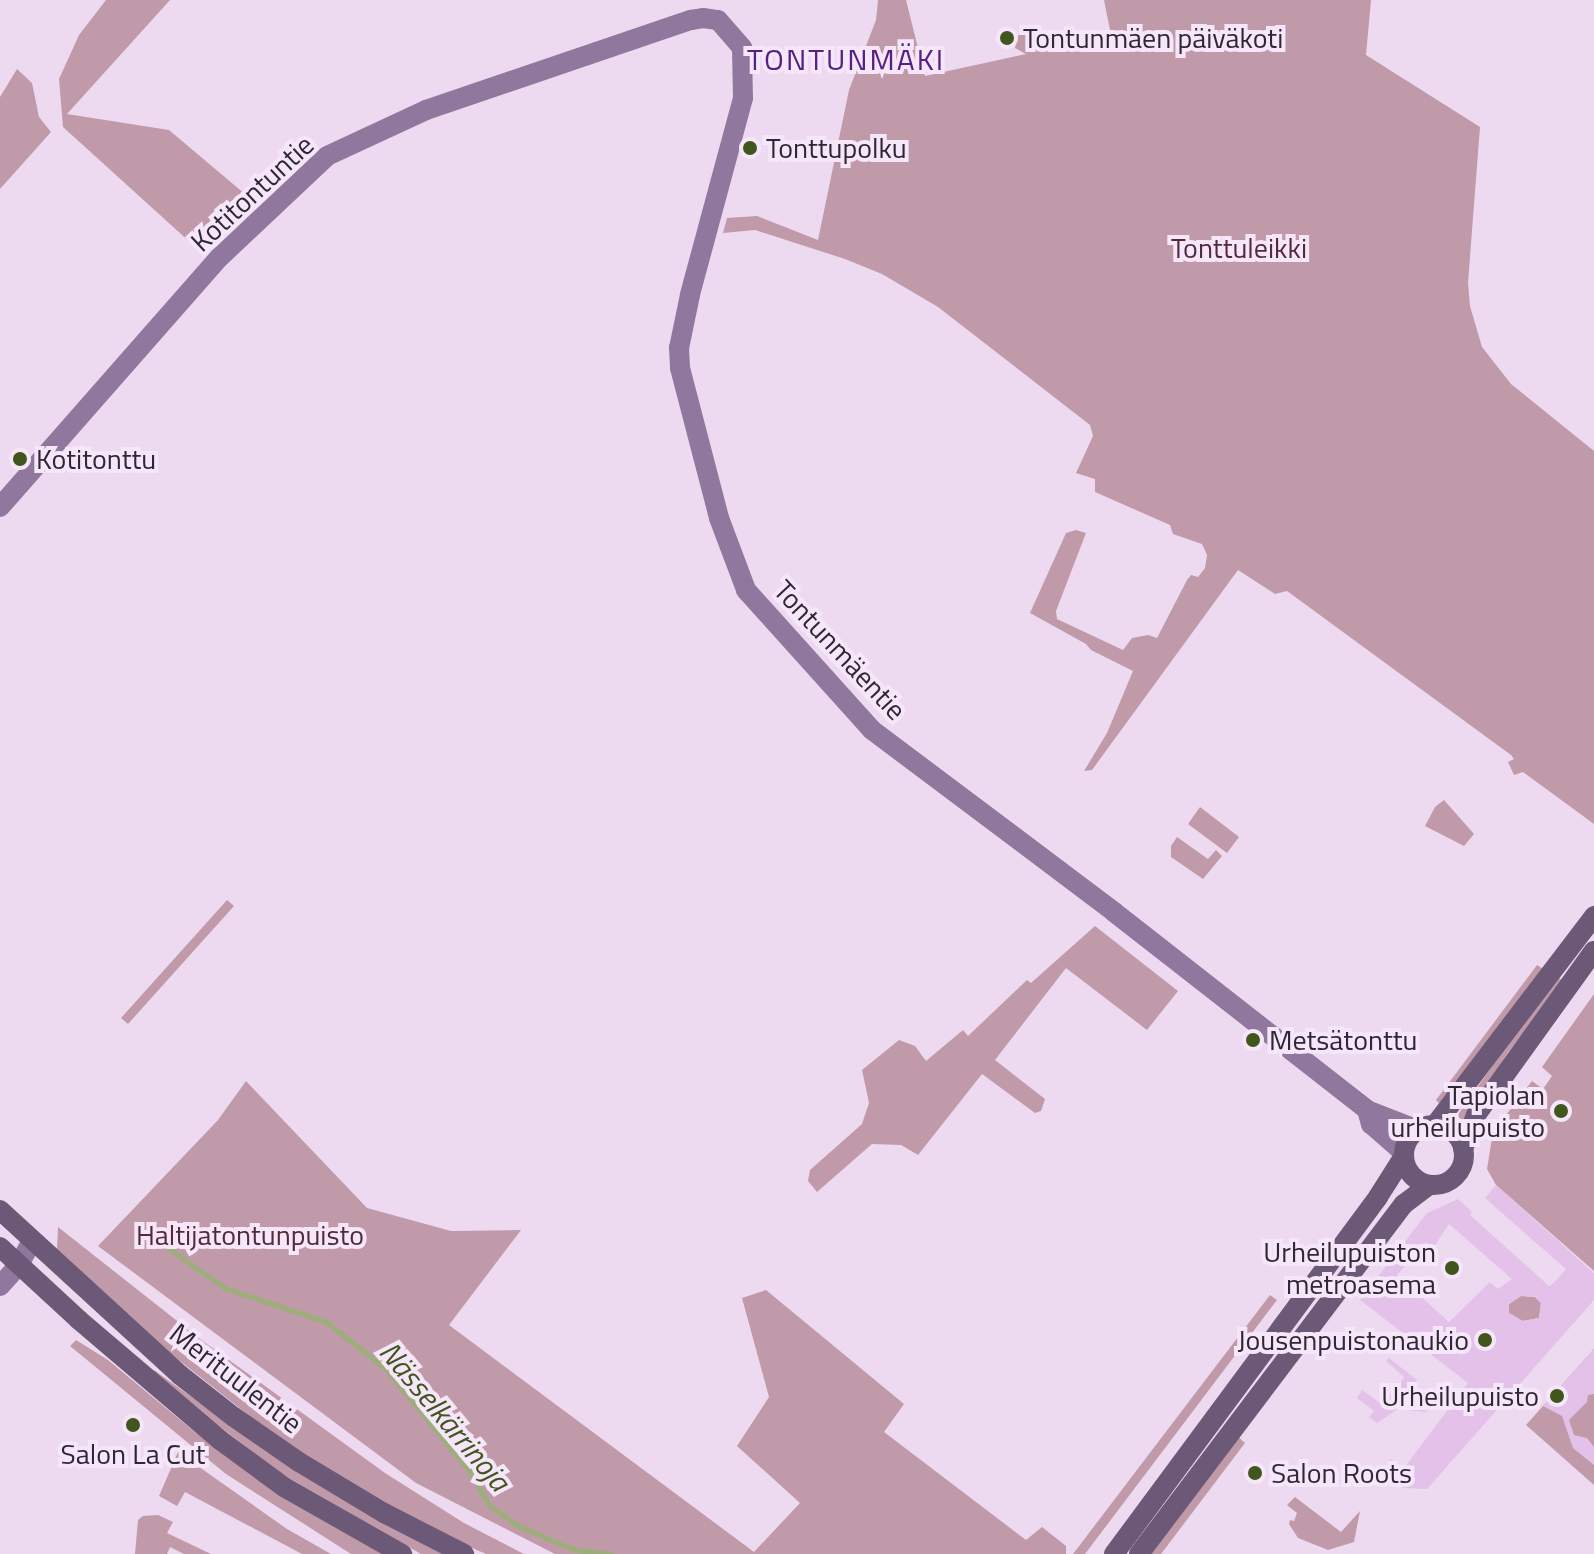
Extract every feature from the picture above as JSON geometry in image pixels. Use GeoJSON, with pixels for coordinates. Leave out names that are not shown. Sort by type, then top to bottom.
{"type":"FeatureCollection","features":[{"type":"Feature","properties":{"kind":"main road"},"geometry":{"type":"LineString","coordinates":[[1114,1554],[1369,1209],[1404,1155],[1408,1140],[1426,1128],[1594,916]]}},
{"type":"Feature","properties":{"kind":"main road"},"geometry":{"type":"LineString","coordinates":[[1139,1554],[1404,1204],[1429,1185],[1447,1182],[1458,1173],[1476,1115],[1594,951]]}},
{"type":"Feature","properties":{"kind":"main road"},"geometry":{"type":"LineString","coordinates":[[1426,1128],[1453,1132],[1463,1149]]}},
{"type":"Feature","properties":{"kind":"main road"},"geometry":{"type":"LineString","coordinates":[[1404,1155],[1411,1175],[1429,1185]]}},
{"type":"Feature","properties":{"kind":"main road","name":"Merituulentie"},"geometry":{"type":"LineString","coordinates":[[0,1210],[180,1375],[234,1417],[323,1477],[464,1554]]}},
{"type":"Feature","properties":{"kind":"main road","name":"Merituulentie"},"geometry":{"type":"LineString","coordinates":[[6,1255],[220,1440],[284,1487],[402,1554]]}},
{"type":"Feature","properties":{"kind":"street","name":"Kotitontuntie"},"geometry":{"type":"LineString","coordinates":[[0,507],[220,257],[327,156],[426,110],[691,20],[718,20]]}},
{"type":"Feature","properties":{"kind":"street","name":"Tontunmäentie"},"geometry":{"type":"LineString","coordinates":[[718,20],[742,48],[743,98],[690,295],[679,348],[680,368],[719,518],[746,590],[872,730],[1114,912],[1367,1110],[1426,1128]]}},
{"type":"Feature","properties":{"kind":"street","name":"Tontunmäentie"},"geometry":{"type":"LineString","coordinates":[[1367,1110],[1371,1124],[1404,1155]]}},
{"type":"Feature","properties":{"kind":"street"},"geometry":{"type":"LineString","coordinates":[[0,1286],[6,1255],[32,1241]]}},
{"type":"Feature","properties":{"kind":"green space"},"geometry":{"type":"Polygon","coordinates":[[[106,0],[170,0],[67,114],[169,130],[252,200],[203,254],[63,127],[59,79],[79,35],[106,0]]]}},
{"type":"Feature","properties":{"kind":"green space","name":"Tonttuleikki"},"geometry":{"type":"Polygon","coordinates":[[[878,0],[906,0],[925,76],[1026,54],[1015,48],[1021,33],[1028,33],[1030,43],[1047,46],[1076,37],[1084,41],[1111,35],[1104,0],[1371,0],[1366,55],[1480,127],[1468,283],[1470,306],[1482,347],[1511,384],[1594,451],[1594,824],[1523,772],[1514,775],[1508,762],[1514,759],[1511,755],[1287,591],[1275,594],[1238,570],[1092,770],[1084,771],[1107,733],[1133,671],[1030,613],[1066,533],[1076,530],[1086,533],[1056,611],[1057,619],[1123,650],[1132,638],[1148,635],[1157,638],[1187,580],[1191,575],[1198,577],[1205,568],[1207,555],[1202,544],[1173,534],[1170,525],[1095,492],[1095,479],[1076,473],[1093,436],[1090,425],[938,307],[882,274],[845,259],[755,230],[723,233],[727,218],[757,216],[818,240],[849,90],[876,20],[878,0]]]}},
{"type":"Feature","properties":{"kind":"green space"},"geometry":{"type":"Polygon","coordinates":[[[17,69],[32,83],[39,117],[51,132],[0,189],[0,97],[17,69]]]}},
{"type":"Feature","properties":{"kind":"green space"},"geometry":{"type":"Polygon","coordinates":[[[1444,800],[1474,834],[1464,846],[1425,826],[1435,807],[1444,800]]]}},
{"type":"Feature","properties":{"kind":"green space"},"geometry":{"type":"Polygon","coordinates":[[[1200,807],[1239,837],[1227,853],[1188,824],[1200,807]]]}},
{"type":"Feature","properties":{"kind":"green space"},"geometry":{"type":"Polygon","coordinates":[[[1177,837],[1208,859],[1216,850],[1222,856],[1203,879],[1171,857],[1171,846],[1177,837]]]}},
{"type":"Feature","properties":{"kind":"green space"},"geometry":{"type":"Polygon","coordinates":[[[227,900],[234,906],[128,1024],[121,1018],[227,900]]]}},
{"type":"Feature","properties":{"kind":"green space"},"geometry":{"type":"Polygon","coordinates":[[[1095,926],[1178,991],[1147,1030],[1066,968],[995,1060],[1045,1099],[1041,1111],[1035,1113],[982,1074],[918,1155],[901,1145],[872,1144],[817,1192],[808,1181],[810,1170],[862,1124],[869,1103],[862,1070],[899,1040],[915,1046],[926,1061],[963,1030],[968,1036],[1027,980],[1031,983],[1095,926]]]}},
{"type":"Feature","properties":{"kind":"green space"},"geometry":{"type":"Polygon","coordinates":[[[1537,965],[1545,970],[1440,1104],[1436,1100],[1537,965]]]}},
{"type":"Feature","properties":{"kind":"green space"},"geometry":{"type":"Polygon","coordinates":[[[1556,976],[1563,981],[1507,1054],[1465,1122],[1457,1116],[1556,976]]]}},
{"type":"Feature","properties":{"kind":"green space","name":"Tapiolan urheilupuisto"},"geometry":{"type":"Polygon","coordinates":[[[1594,994],[1594,1271],[1496,1185],[1487,1169],[1493,1132],[1532,1081],[1543,1089],[1552,1076],[1542,1067],[1594,994]]]}},
{"type":"Feature","properties":{"kind":"green space","name":"Haltijatontunpuisto"},"geometry":{"type":"Polygon","coordinates":[[[246,1081],[367,1208],[451,1231],[521,1230],[449,1325],[754,1552],[800,1503],[737,1446],[769,1397],[742,1298],[766,1290],[904,1404],[884,1432],[1026,1540],[1042,1527],[1066,1546],[1066,1554],[555,1554],[416,1483],[98,1246],[218,1120],[246,1081]]]}},
{"type":"Feature","properties":{"kind":"green space"},"geometry":{"type":"Polygon","coordinates":[[[58,1227],[200,1339],[385,1473],[464,1523],[524,1554],[486,1554],[438,1533],[352,1485],[265,1428],[166,1350],[57,1250],[58,1227]]]}},
{"type":"Feature","properties":{"kind":"green space"},"geometry":{"type":"Polygon","coordinates":[[[1270,1295],[1277,1300],[1085,1554],[1073,1554],[1270,1295]]]}},
{"type":"Feature","properties":{"kind":"green space"},"geometry":{"type":"Polygon","coordinates":[[[1521,1296],[1535,1297],[1541,1303],[1539,1318],[1522,1321],[1509,1313],[1509,1304],[1521,1296]]]}},
{"type":"Feature","properties":{"kind":"green space"},"geometry":{"type":"Polygon","coordinates":[[[76,1340],[108,1360],[196,1433],[276,1492],[383,1554],[351,1554],[226,1474],[70,1346],[76,1340]]]}},
{"type":"Feature","properties":{"kind":"green space"},"geometry":{"type":"Polygon","coordinates":[[[1594,1349],[1594,1485],[1526,1425],[1594,1349]]]}},
{"type":"Feature","properties":{"kind":"green space"},"geometry":{"type":"Polygon","coordinates":[[[154,1370],[292,1469],[386,1525],[445,1554],[421,1554],[282,1474],[150,1374],[154,1370]]]}},
{"type":"Feature","properties":{"kind":"green space"},"geometry":{"type":"Polygon","coordinates":[[[1235,1434],[1245,1443],[1161,1554],[1144,1554],[1235,1434]]]}},
{"type":"Feature","properties":{"kind":"green space"},"geometry":{"type":"Polygon","coordinates":[[[178,1452],[287,1529],[331,1554],[302,1554],[185,1492],[177,1506],[159,1496],[178,1452]]]}},
{"type":"Feature","properties":{"kind":"green space"},"geometry":{"type":"Polygon","coordinates":[[[1295,1497],[1341,1532],[1360,1511],[1354,1542],[1328,1550],[1298,1538],[1289,1524],[1297,1513],[1287,1505],[1295,1497]]]}},
{"type":"Feature","properties":{"kind":"green space"},"geometry":{"type":"Polygon","coordinates":[[[158,1515],[173,1522],[167,1533],[211,1554],[184,1554],[170,1547],[167,1554],[135,1554],[138,1520],[143,1516],[158,1515]]]}},
{"type":"Feature","properties":{"kind":"shaded area","name":"Jousenpuistonaukio"},"geometry":{"type":"Polygon","coordinates":[[[1496,1185],[1594,1273],[1594,1300],[1427,1489],[1404,1488],[1394,1481],[1388,1462],[1390,1459],[1404,1468],[1468,1383],[1360,1300],[1427,1213],[1458,1199],[1472,1212],[1470,1215],[1549,1286],[1566,1269],[1485,1198],[1496,1185]],[[1449,1224],[1433,1248],[1426,1242],[1397,1275],[1449,1322],[1490,1282],[1498,1289],[1512,1279],[1449,1224]],[[1521,1296],[1509,1304],[1509,1313],[1523,1321],[1539,1318],[1541,1303],[1535,1297],[1521,1296]]]}},
{"type":"Feature","properties":{"kind":"shaded area"},"geometry":{"type":"Polygon","coordinates":[[[1594,1349],[1594,1394],[1588,1395],[1587,1402],[1569,1420],[1574,1435],[1587,1438],[1594,1447],[1594,1465],[1573,1448],[1562,1416],[1543,1406],[1594,1349]]]}},
{"type":"Feature","properties":{"kind":"shaded area"},"geometry":{"type":"Polygon","coordinates":[[[1389,1358],[1417,1380],[1413,1385],[1425,1397],[1431,1390],[1438,1395],[1426,1412],[1398,1409],[1377,1423],[1369,1417],[1374,1411],[1357,1398],[1362,1390],[1380,1403],[1398,1388],[1404,1377],[1386,1361],[1389,1358]]]}},
{"type":"Feature","properties":{"kind":"waterway","name":"Nässelkärrinoja"},"geometry":{"type":"LineString","coordinates":[[168,1248],[225,1288],[326,1322],[385,1368],[470,1472],[489,1505],[517,1525],[575,1550],[611,1554]]}},
{"type":"Feature","properties":{"kind":"place","name":"Tontunmäen päiväkoti"},"geometry":{"type":"Point","coordinates":[1007,38]}},
{"type":"Feature","properties":{"kind":"place","name":"Tonttupolku"},"geometry":{"type":"Point","coordinates":[750,148]}},
{"type":"Feature","properties":{"kind":"place","name":"Kotitonttu"},"geometry":{"type":"Point","coordinates":[20,459]}},
{"type":"Feature","properties":{"kind":"place","name":"Metsätonttu"},"geometry":{"type":"Point","coordinates":[1253,1040]}},
{"type":"Feature","properties":{"kind":"place","name":"Tapiolan urheilupuisto"},"geometry":{"type":"Point","coordinates":[1561,1111]}},
{"type":"Feature","properties":{"kind":"place","name":"Urheilupuiston metroasema"},"geometry":{"type":"Point","coordinates":[1452,1268]}},
{"type":"Feature","properties":{"kind":"place","name":"Jousenpuistonaukio"},"geometry":{"type":"Point","coordinates":[1485,1340]}},
{"type":"Feature","properties":{"kind":"place","name":"Urheilupuisto"},"geometry":{"type":"Point","coordinates":[1557,1396]}},
{"type":"Feature","properties":{"kind":"place","name":"Salon La Cut"},"geometry":{"type":"Point","coordinates":[133,1425]}},
{"type":"Feature","properties":{"kind":"place","name":"Salon Roots"},"geometry":{"type":"Point","coordinates":[1255,1473]}},
{"type":"Feature","properties":{"kind":"district","name":"TONTUNMÄKI"},"geometry":{"type":"Point","coordinates":[846,59]}}]}
